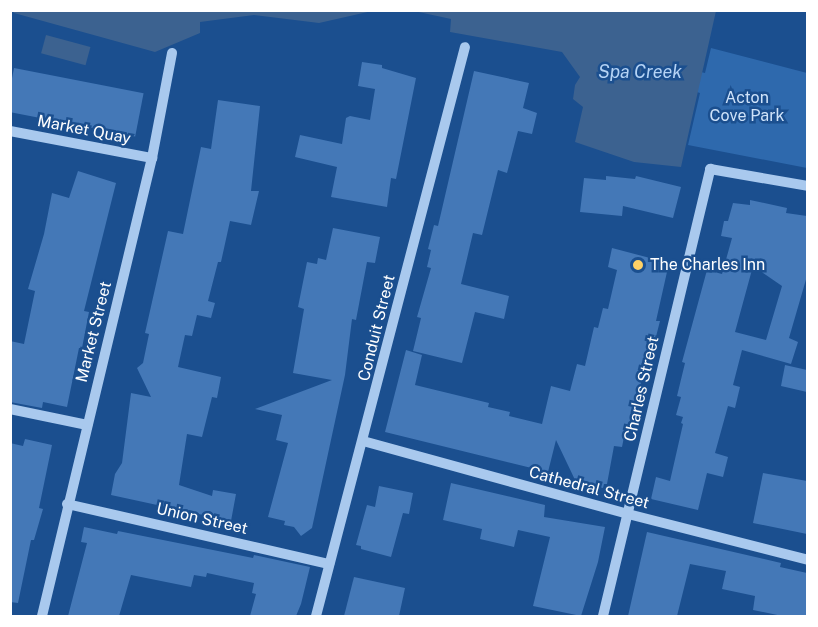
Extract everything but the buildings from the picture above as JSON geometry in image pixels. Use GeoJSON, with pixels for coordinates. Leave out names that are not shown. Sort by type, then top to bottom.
{"type":"FeatureCollection","features":[{"type":"Feature","properties":{"kind":"street","name":"Conduit Street"},"geometry":{"type":"LineString","coordinates":[[316,616],[465,47]]}},
{"type":"Feature","properties":{"kind":"street","name":"Market Street"},"geometry":{"type":"LineString","coordinates":[[42,616],[67,504],[152,158],[172,53]]}},
{"type":"Feature","properties":{"kind":"street","name":"Market Quay"},"geometry":{"type":"LineString","coordinates":[[10,131],[152,158]]}},
{"type":"Feature","properties":{"kind":"street","name":"Charles Street"},"geometry":{"type":"LineString","coordinates":[[603,616],[710,169],[807,186]]}},
{"type":"Feature","properties":{"kind":"street"},"geometry":{"type":"LineString","coordinates":[[10,409],[87,425]]}},
{"type":"Feature","properties":{"kind":"street","name":"Cathedral Street"},"geometry":{"type":"LineString","coordinates":[[363,441],[628,514],[807,560]]}},
{"type":"Feature","properties":{"kind":"street","name":"Union Street"},"geometry":{"type":"LineString","coordinates":[[67,504],[329,564]]}},
{"type":"Feature","properties":{"kind":"green space","name":"Acton Cove Park"},"geometry":{"type":"Polygon","coordinates":[[[711,48],[807,73],[807,168],[688,145],[700,93],[690,90],[693,70],[705,73],[711,48]]]}},
{"type":"Feature","properties":{"kind":"water"},"geometry":{"type":"Polygon","coordinates":[[[13,10],[372,11],[319,23],[254,15],[200,22],[200,33],[155,52],[14,13],[13,10]]]}},
{"type":"Feature","properties":{"kind":"water","name":"Spa Creek"},"geometry":{"type":"Polygon","coordinates":[[[414,11],[716,11],[681,167],[634,162],[575,142],[583,107],[573,99],[575,85],[580,77],[562,52],[450,32],[451,19],[414,11]]]}},
{"type":"Feature","properties":{"kind":"water"},"geometry":{"type":"Polygon","coordinates":[[[46,35],[90,47],[86,65],[41,53],[46,35]]]}},
{"type":"Feature","properties":{"kind":"place","name":"The Charles Inn"},"geometry":{"type":"Point","coordinates":[638,265]}}]}
